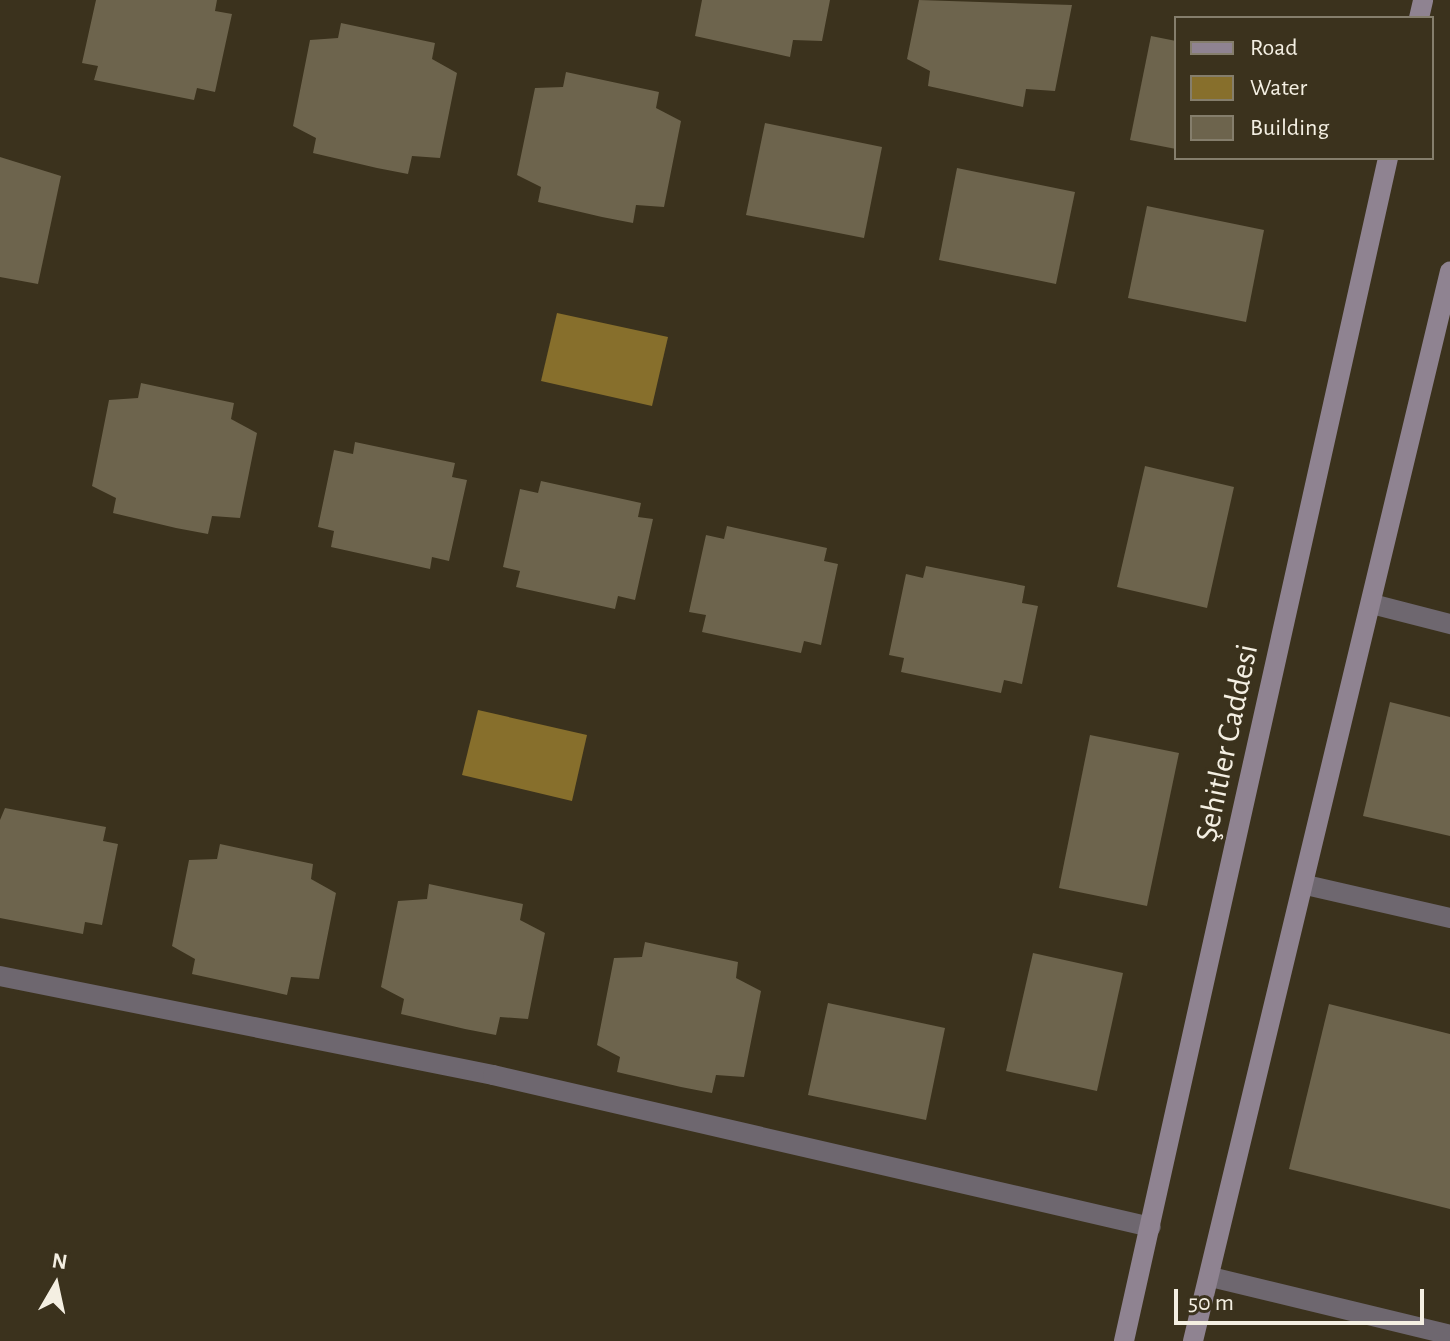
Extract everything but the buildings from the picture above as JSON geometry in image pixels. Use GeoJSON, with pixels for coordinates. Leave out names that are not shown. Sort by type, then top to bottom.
{"type":"FeatureCollection","features":[{"type":"Feature","properties":{"kind":"street","name":"Şehitler Caddesi"},"geometry":{"type":"LineString","coordinates":[[1124,1341],[1388,160]]}},
{"type":"Feature","properties":{"kind":"street"},"geometry":{"type":"LineString","coordinates":[[1193,1341],[1306,885],[1446,302],[1450,271]]}},
{"type":"Feature","properties":{"kind":"street"},"geometry":{"type":"LineString","coordinates":[[1372,604],[1450,624]]}},
{"type":"Feature","properties":{"kind":"street"},"geometry":{"type":"LineString","coordinates":[[1306,885],[1450,918]]}},
{"type":"Feature","properties":{"kind":"street"},"geometry":{"type":"LineString","coordinates":[[0,976],[493,1075],[1151,1227]]}},
{"type":"Feature","properties":{"kind":"street"},"geometry":{"type":"LineString","coordinates":[[1211,1277],[1450,1335]]}},
{"type":"Feature","properties":{"kind":"water"},"geometry":{"type":"Polygon","coordinates":[[[557,313],[668,337],[652,406],[541,381],[557,313]]]}},
{"type":"Feature","properties":{"kind":"water"},"geometry":{"type":"Polygon","coordinates":[[[478,710],[587,735],[572,801],[462,775],[478,710]]]}}]}
